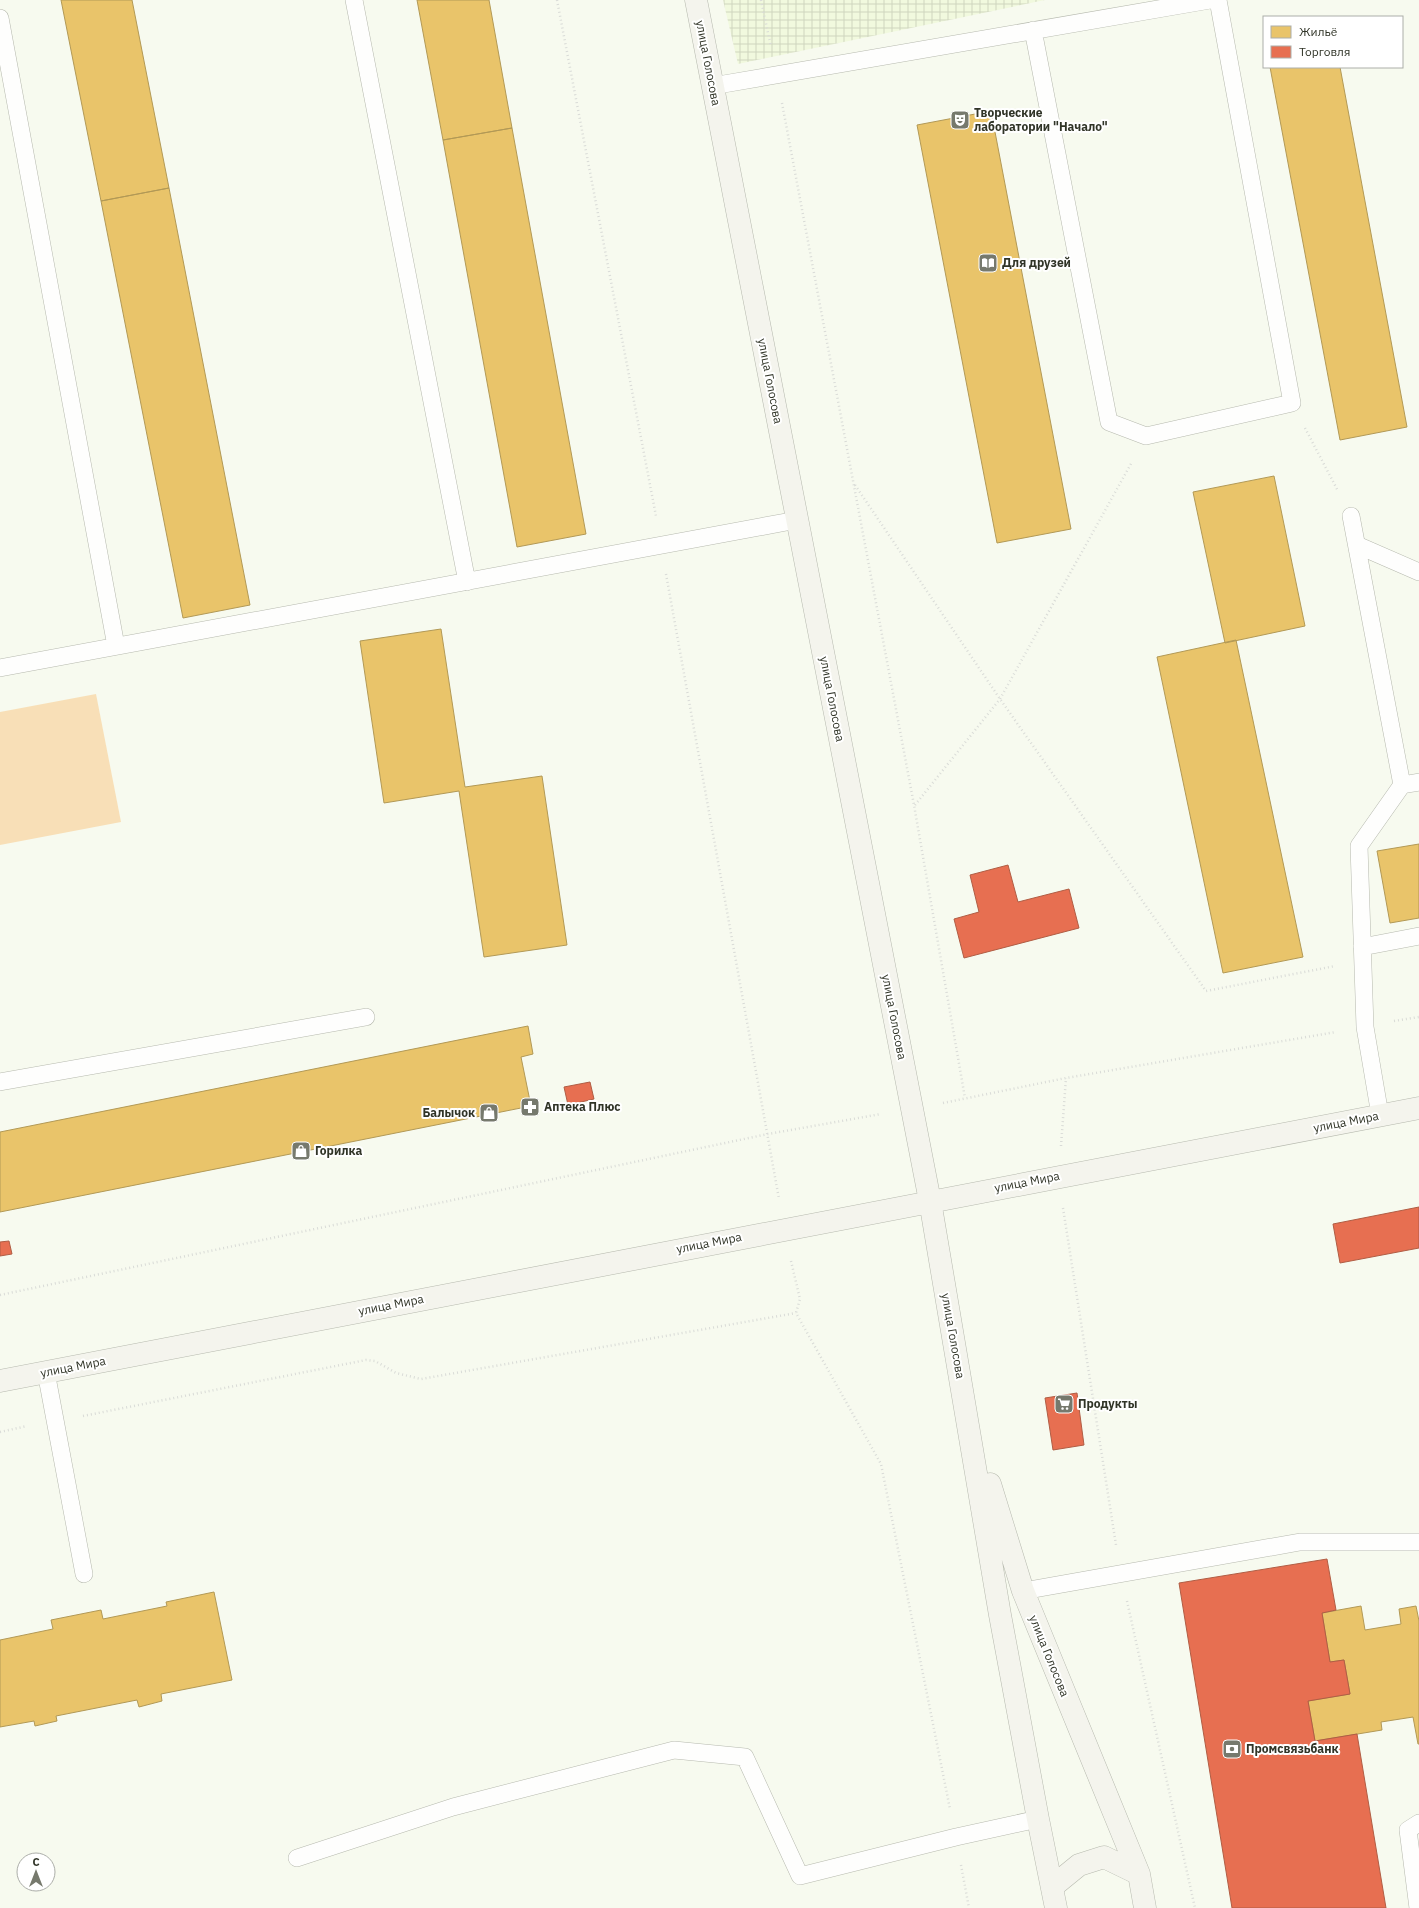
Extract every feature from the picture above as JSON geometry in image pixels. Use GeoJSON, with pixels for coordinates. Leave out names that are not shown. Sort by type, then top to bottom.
{"type":"FeatureCollection","features":[{"type":"Feature","properties":{"kind":"main road","name":"улица Голосова"},"geometry":{"type":"LineString","coordinates":[[696,0],[930,1201],[1000,1615],[1054,1898]]}},
{"type":"Feature","properties":{"kind":"main road","name":"улица Мира"},"geometry":{"type":"LineString","coordinates":[[0,1381],[1058,1176],[1419,1108]]}},
{"type":"Feature","properties":{"kind":"main road","name":"улица Голосова"},"geometry":{"type":"LineString","coordinates":[[963,1400],[1023,1591],[1138,1874],[1145,1908]]}},
{"type":"Feature","properties":{"kind":"main road"},"geometry":{"type":"LineString","coordinates":[[1054,1898],[1079,1865],[1104,1857],[1138,1874]]}},
{"type":"Feature","properties":{"kind":"lane"},"geometry":{"type":"LineString","coordinates":[[354,0],[467,582]]}},
{"type":"Feature","properties":{"kind":"lane"},"geometry":{"type":"LineString","coordinates":[[712,86],[1210,0]]}},
{"type":"Feature","properties":{"kind":"lane"},"geometry":{"type":"LineString","coordinates":[[1033,30],[1109,422],[1146,436],[1292,404],[1218,0]]}},
{"type":"Feature","properties":{"kind":"lane"},"geometry":{"type":"LineString","coordinates":[[0,18],[116,646]]}},
{"type":"Feature","properties":{"kind":"lane"},"geometry":{"type":"LineString","coordinates":[[1351,516],[1411,783],[1359,846],[1365,1027],[1380,1115]]}},
{"type":"Feature","properties":{"kind":"lane"},"geometry":{"type":"LineString","coordinates":[[0,668],[797,520]]}},
{"type":"Feature","properties":{"kind":"lane"},"geometry":{"type":"LineString","coordinates":[[1357,545],[1419,572]]}},
{"type":"Feature","properties":{"kind":"lane"},"geometry":{"type":"LineString","coordinates":[[1363,954],[1419,936]]}},
{"type":"Feature","properties":{"kind":"lane"},"geometry":{"type":"LineString","coordinates":[[0,1082],[366,1017]]}},
{"type":"Feature","properties":{"kind":"lane"},"geometry":{"type":"LineString","coordinates":[[46,1372],[84,1574]]}},
{"type":"Feature","properties":{"kind":"lane"},"geometry":{"type":"LineString","coordinates":[[1023,1591],[1300,1542],[1419,1542]]}},
{"type":"Feature","properties":{"kind":"lane"},"geometry":{"type":"LineString","coordinates":[[297,1858],[453,1807],[674,1750],[745,1757],[800,1876],[956,1837],[1038,1820]]}},
{"type":"Feature","properties":{"kind":"lane"},"geometry":{"type":"LineString","coordinates":[[1418,1908],[1408,1830],[1419,1822]]}},
{"type":"Feature","properties":{"kind":"path"},"geometry":{"type":"LineString","coordinates":[[557,0],[661,546],[784,1229],[800,1299],[796,1313],[881,1464],[969,1908]]}},
{"type":"Feature","properties":{"kind":"path"},"geometry":{"type":"LineString","coordinates":[[761,0],[914,805],[965,1098]]}},
{"type":"Feature","properties":{"kind":"path"},"geometry":{"type":"LineString","coordinates":[[1292,404],[1351,516]]}},
{"type":"Feature","properties":{"kind":"path"},"geometry":{"type":"LineString","coordinates":[[914,805],[1000,699],[1146,436]]}},
{"type":"Feature","properties":{"kind":"path"},"geometry":{"type":"LineString","coordinates":[[854,484],[1000,699],[1206,991],[1363,954]]}},
{"type":"Feature","properties":{"kind":"path"},"geometry":{"type":"LineString","coordinates":[[0,1294],[768,1134],[912,1109],[1066,1078],[1419,1017]]}},
{"type":"Feature","properties":{"kind":"path"},"geometry":{"type":"LineString","coordinates":[[1066,1078],[1058,1176],[1120,1573],[1195,1908]]}},
{"type":"Feature","properties":{"kind":"path"},"geometry":{"type":"LineString","coordinates":[[0,1432],[366,1360],[375,1361],[396,1373],[421,1379],[796,1313]]}},
{"type":"Feature","properties":{"kind":"shaded area"},"geometry":{"type":"Polygon","coordinates":[[[723,0],[1045,0],[738,64],[723,0]]]}},
{"type":"Feature","properties":{"kind":"shaded area"},"geometry":{"type":"Polygon","coordinates":[[[96,694],[121,822],[0,845],[0,712],[96,694]]]}},
{"type":"Feature","properties":{"kind":"building: Жильё"},"geometry":{"type":"Polygon","coordinates":[[[61,0],[132,0],[169,188],[101,201],[61,0]]]}},
{"type":"Feature","properties":{"kind":"building: Жильё"},"geometry":{"type":"Polygon","coordinates":[[[417,0],[489,0],[512,128],[443,140],[417,0]]]}},
{"type":"Feature","properties":{"kind":"building: Жильё"},"geometry":{"type":"Polygon","coordinates":[[[1270,68],[1340,68],[1407,427],[1340,440],[1270,68]]]}},
{"type":"Feature","properties":{"kind":"building: Жильё"},"geometry":{"type":"Polygon","coordinates":[[[991,111],[1071,529],[997,543],[917,125],[991,111]]]}},
{"type":"Feature","properties":{"kind":"building: Жильё"},"geometry":{"type":"Polygon","coordinates":[[[512,128],[586,534],[517,547],[443,140],[512,128]]]}},
{"type":"Feature","properties":{"kind":"building: Жильё"},"geometry":{"type":"Polygon","coordinates":[[[169,188],[250,605],[183,618],[101,201],[169,188]]]}},
{"type":"Feature","properties":{"kind":"building: Жильё"},"geometry":{"type":"Polygon","coordinates":[[[1274,476],[1305,626],[1225,643],[1193,492],[1274,476]]]}},
{"type":"Feature","properties":{"kind":"building: Жильё"},"geometry":{"type":"Polygon","coordinates":[[[441,629],[465,787],[542,776],[567,945],[484,957],[459,791],[384,803],[360,641],[441,629]]]}},
{"type":"Feature","properties":{"kind":"building: Жильё"},"geometry":{"type":"Polygon","coordinates":[[[1236,640],[1303,957],[1223,973],[1157,657],[1236,640]]]}},
{"type":"Feature","properties":{"kind":"building: Жильё"},"geometry":{"type":"Polygon","coordinates":[[[1419,844],[1419,918],[1390,923],[1377,851],[1419,844]]]}},
{"type":"Feature","properties":{"kind":"building: Жильё"},"geometry":{"type":"Polygon","coordinates":[[[528,1026],[533,1054],[521,1057],[531,1106],[0,1212],[0,1132],[528,1026]]]}},
{"type":"Feature","properties":{"kind":"building: Жильё"},"geometry":{"type":"Polygon","coordinates":[[[214,1592],[232,1680],[161,1694],[162,1701],[139,1707],[137,1700],[56,1716],[57,1721],[35,1726],[34,1721],[0,1727],[0,1640],[53,1629],[51,1620],[101,1610],[103,1619],[167,1606],[166,1602],[214,1592]]]}},
{"type":"Feature","properties":{"kind":"building: Жильё"},"geometry":{"type":"Polygon","coordinates":[[[1361,1606],[1365,1630],[1401,1624],[1399,1609],[1416,1606],[1419,1621],[1419,1744],[1413,1717],[1381,1722],[1382,1730],[1315,1741],[1308,1701],[1350,1694],[1344,1660],[1330,1662],[1322,1613],[1361,1606]]]}},
{"type":"Feature","properties":{"kind":"building: Торговля"},"geometry":{"type":"Polygon","coordinates":[[[1008,865],[1018,902],[1069,889],[1079,928],[964,958],[954,919],[979,912],[970,875],[1008,865]]]}},
{"type":"Feature","properties":{"kind":"building: Торговля"},"geometry":{"type":"Polygon","coordinates":[[[590,1082],[594,1099],[568,1105],[564,1087],[590,1082]]]}},
{"type":"Feature","properties":{"kind":"building: Торговля"},"geometry":{"type":"Polygon","coordinates":[[[1419,1207],[1419,1248],[1340,1263],[1333,1224],[1419,1207]]]}},
{"type":"Feature","properties":{"kind":"building: Торговля"},"geometry":{"type":"Polygon","coordinates":[[[9,1241],[12,1254],[0,1256],[0,1242],[9,1241]]]}},
{"type":"Feature","properties":{"kind":"building: Торговля"},"geometry":{"type":"Polygon","coordinates":[[[1077,1393],[1084,1445],[1053,1450],[1045,1398],[1077,1393]]]}},
{"type":"Feature","properties":{"kind":"building: Торговля"},"geometry":{"type":"Polygon","coordinates":[[[1327,1559],[1336,1610],[1322,1613],[1330,1662],[1344,1660],[1350,1694],[1308,1701],[1315,1741],[1357,1734],[1386,1908],[1232,1908],[1179,1583],[1327,1559]]]}},
{"type":"Feature","properties":{"kind":"place","name":"Творческие лаборатории \"Начало\""},"geometry":{"type":"Point","coordinates":[960,120]}},
{"type":"Feature","properties":{"kind":"place","name":"Для друзей"},"geometry":{"type":"Point","coordinates":[988,263]}},
{"type":"Feature","properties":{"kind":"place","name":"Аптека Плюс"},"geometry":{"type":"Point","coordinates":[530,1107]}},
{"type":"Feature","properties":{"kind":"place","name":"Балычок"},"geometry":{"type":"Point","coordinates":[489,1113]}},
{"type":"Feature","properties":{"kind":"place","name":"Горилка"},"geometry":{"type":"Point","coordinates":[301,1151]}},
{"type":"Feature","properties":{"kind":"place","name":"Продукты"},"geometry":{"type":"Point","coordinates":[1064,1404]}},
{"type":"Feature","properties":{"kind":"place","name":"Промсвязьбанк"},"geometry":{"type":"Point","coordinates":[1232,1749]}}]}
